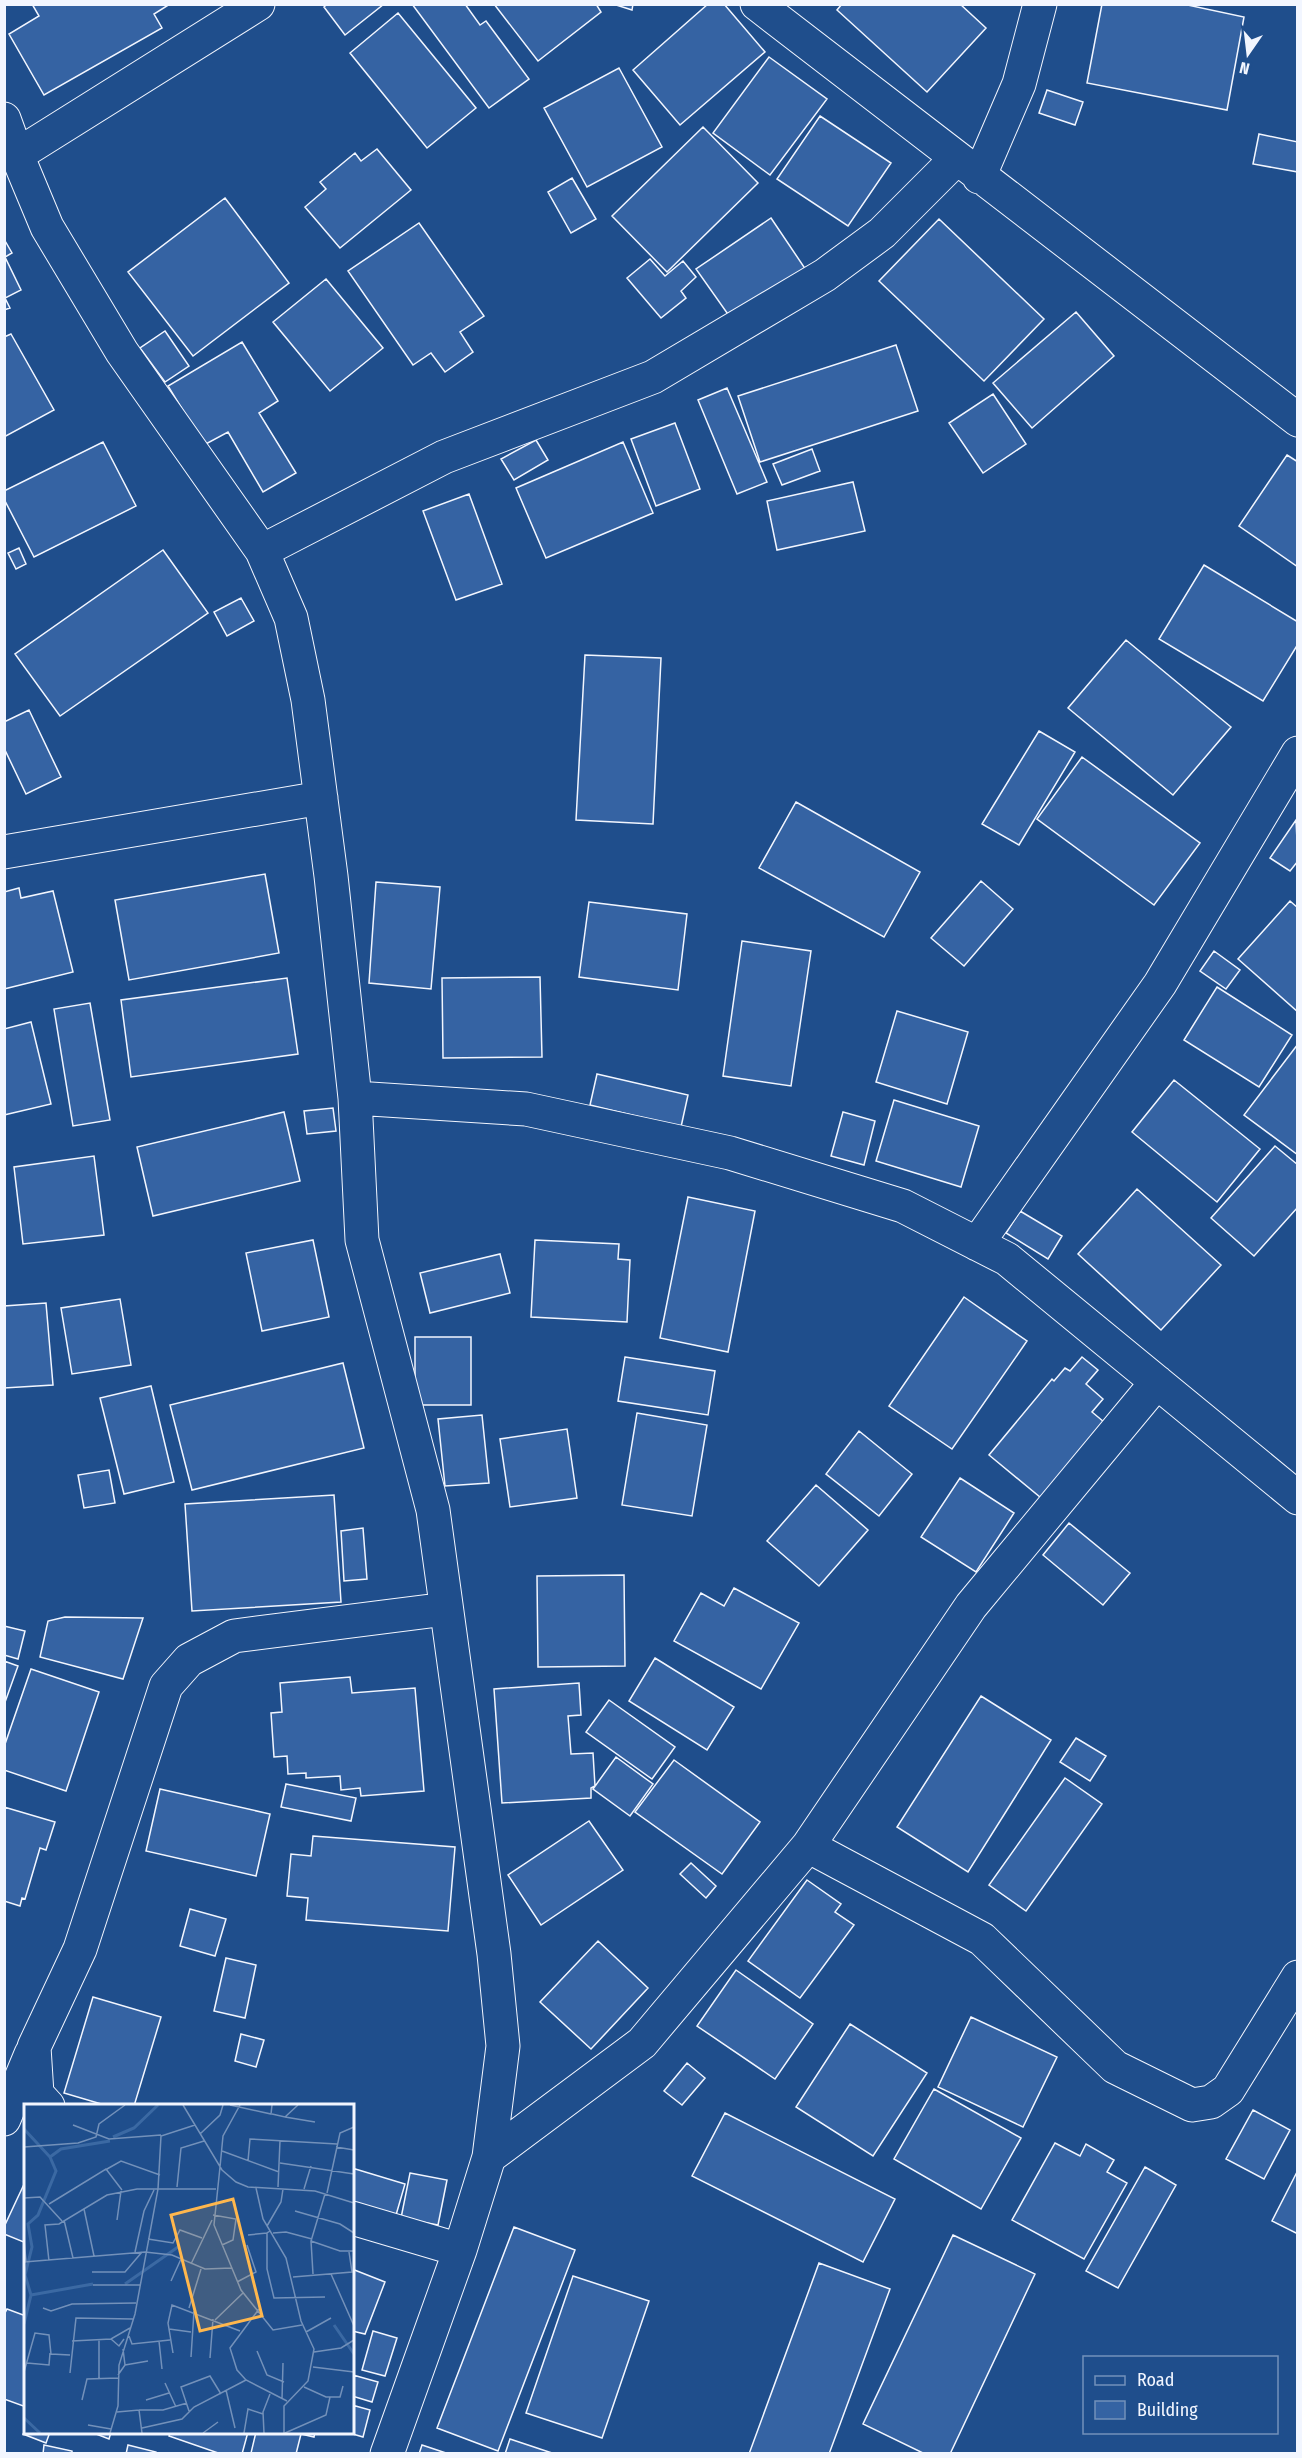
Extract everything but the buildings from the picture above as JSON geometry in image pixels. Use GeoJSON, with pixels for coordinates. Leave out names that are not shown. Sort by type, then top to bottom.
{"type":"FeatureCollection","features":[{"type":"Feature","properties":{"kind":"street"},"geometry":{"type":"LineString","coordinates":[[17,155],[258,4]]}},
{"type":"Feature","properties":{"kind":"street"},"geometry":{"type":"LineString","coordinates":[[757,4],[967,168],[1298,420]]}},
{"type":"Feature","properties":{"kind":"street"},"geometry":{"type":"LineString","coordinates":[[262,551],[444,457],[653,377],[825,275],[967,168],[1019,84],[1040,4]]}},
{"type":"Feature","properties":{"kind":"street"},"geometry":{"type":"LineString","coordinates":[[4,119],[47,227],[122,352],[262,551],[291,618],[308,700],[333,887],[355,1098],[362,1240],[433,1510],[494,1954],[503,2046],[489,2157],[460,2250],[387,2454]]}},
{"type":"Feature","properties":{"kind":"street"},"geometry":{"type":"LineString","coordinates":[[977,1244],[1160,984],[1298,753]]}},
{"type":"Feature","properties":{"kind":"street"},"geometry":{"type":"LineString","coordinates":[[4,852],[321,798]]}},
{"type":"Feature","properties":{"kind":"street"},"geometry":{"type":"LineString","coordinates":[[355,1098],[526,1109],[730,1153],[903,1206],[1007,1259],[1298,1498]]}},
{"type":"Feature","properties":{"kind":"street"},"geometry":{"type":"LineString","coordinates":[[489,2157],[642,2043],[808,1846],[971,1606],[1157,1382]]}},
{"type":"Feature","properties":{"kind":"street"},"geometry":{"type":"LineString","coordinates":[[4,2119],[34,2047],[80,1949],[166,1686],[189,1660],[234,1636],[446,1609]]}},
{"type":"Feature","properties":{"kind":"street"},"geometry":{"type":"LineString","coordinates":[[808,1846],[982,1939],[1115,2067],[1192,2104],[1211,2102],[1228,2090],[1298,1977]]}},
{"type":"Feature","properties":{"kind":"street"},"geometry":{"type":"LineString","coordinates":[[34,2047],[37,2094],[46,2104]]}},
{"type":"Feature","properties":{"kind":"street"},"geometry":{"type":"LineString","coordinates":[[354,2219],[460,2250]]}}]}
